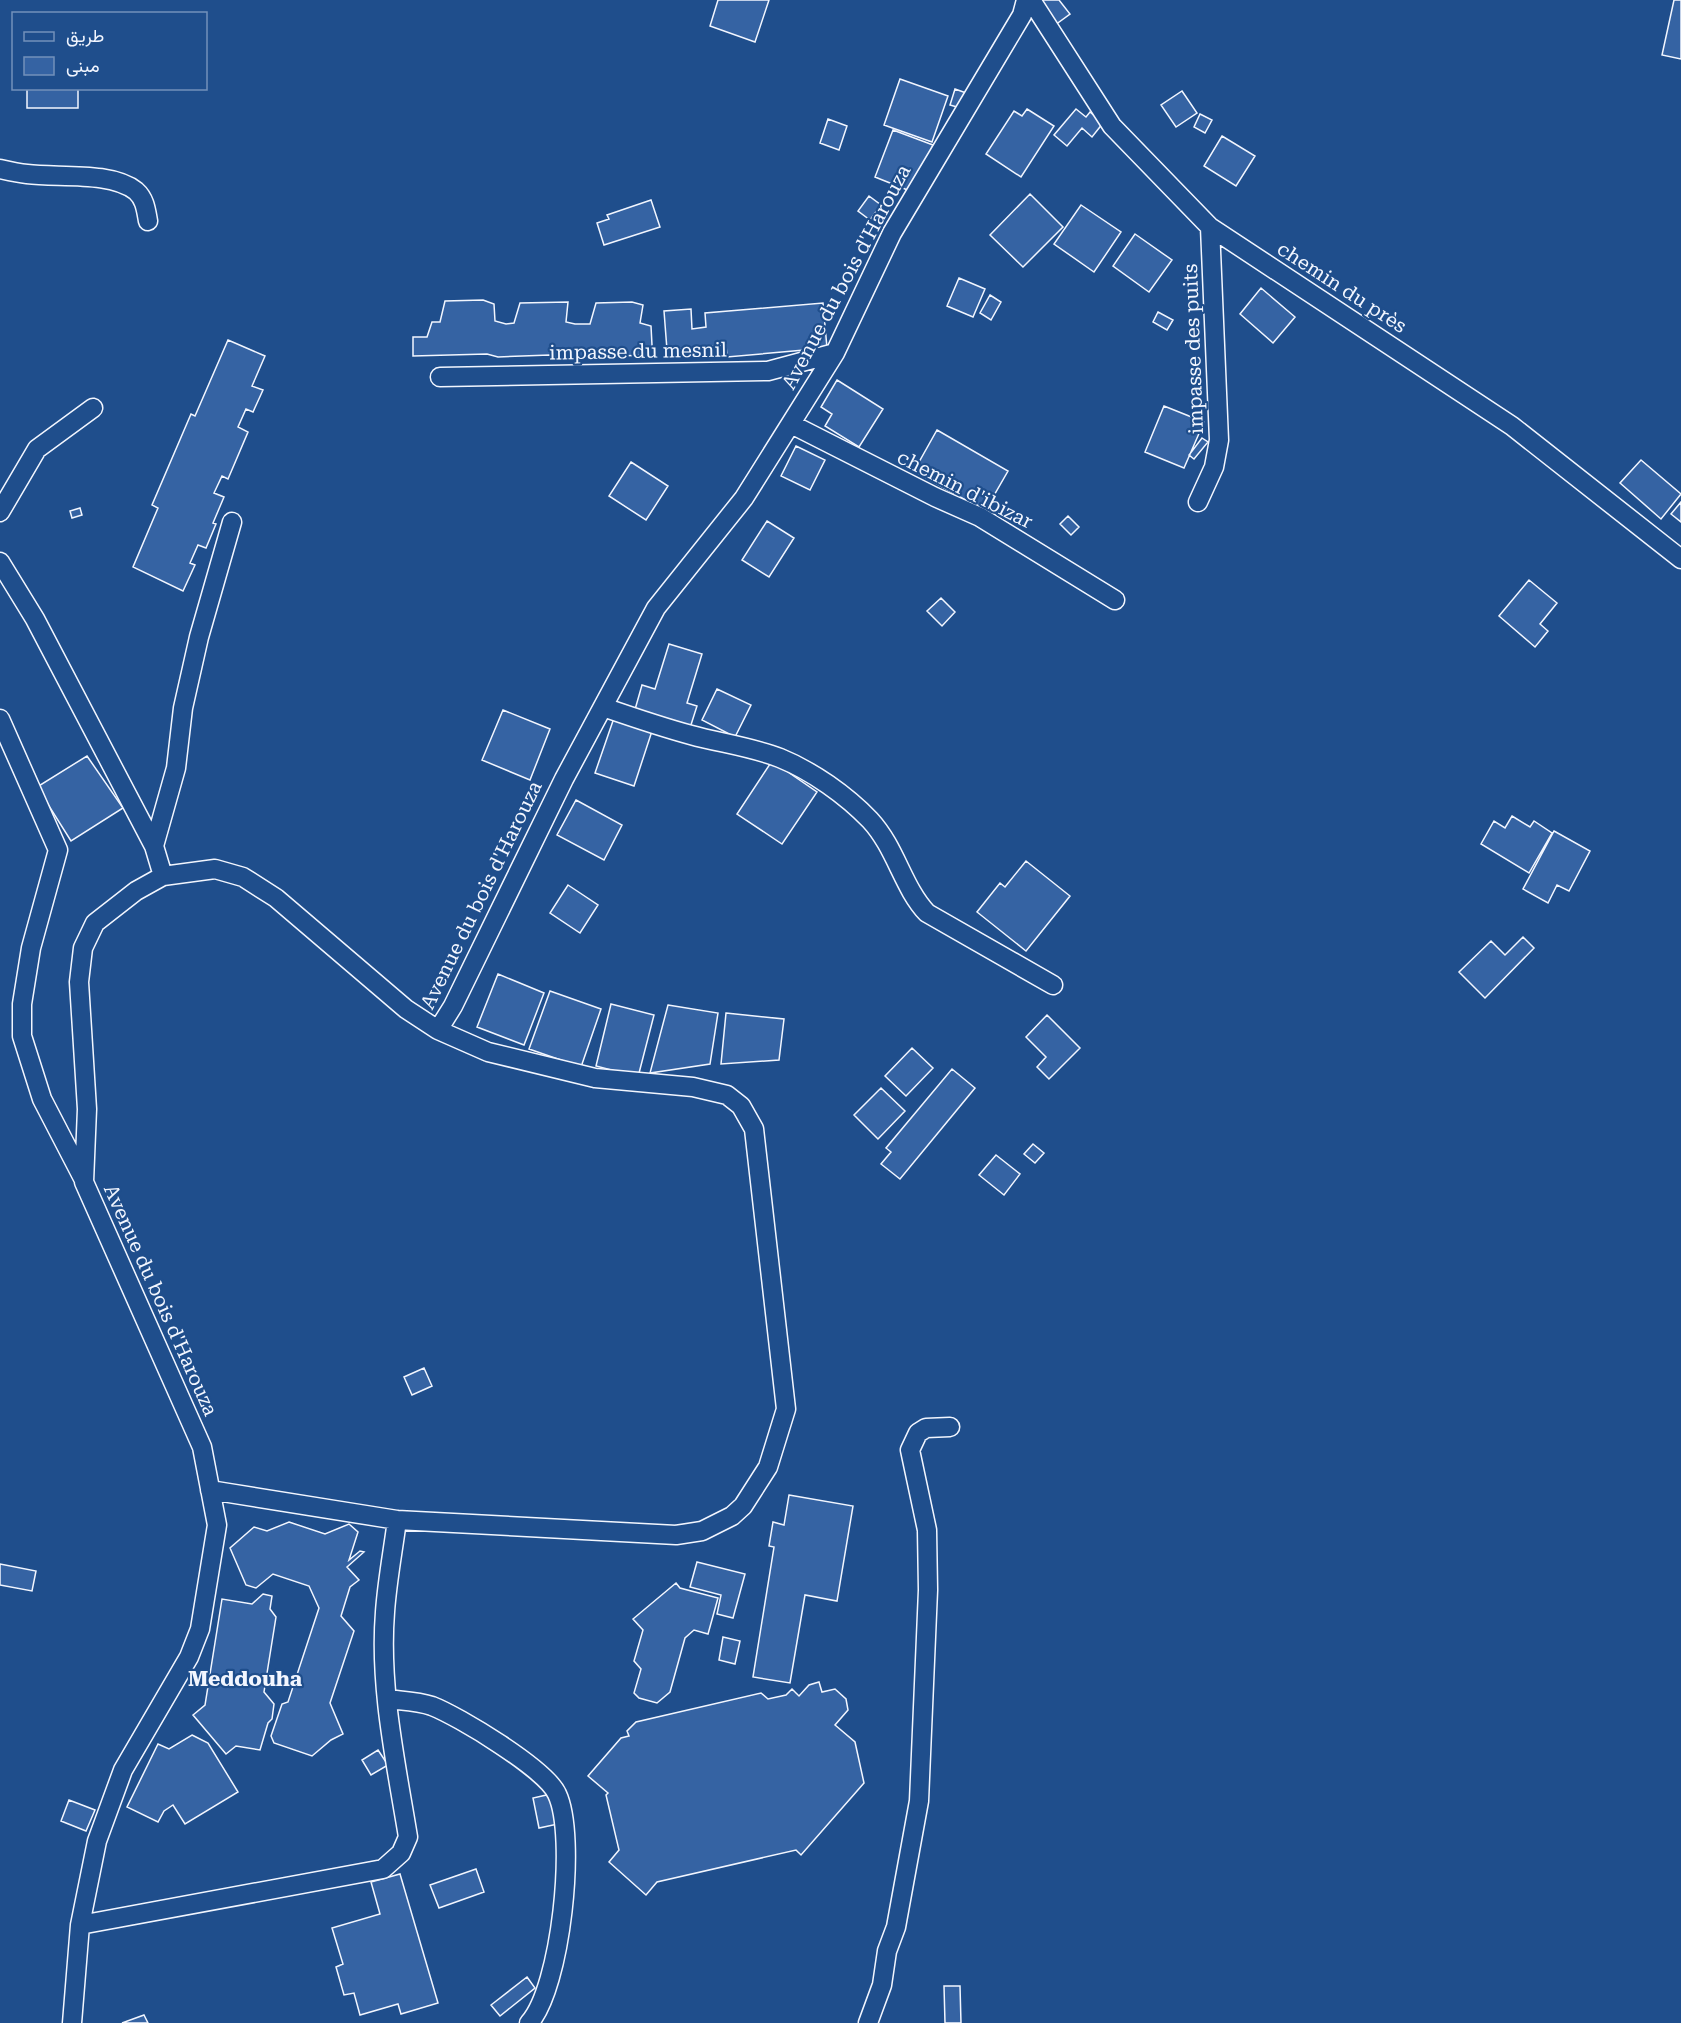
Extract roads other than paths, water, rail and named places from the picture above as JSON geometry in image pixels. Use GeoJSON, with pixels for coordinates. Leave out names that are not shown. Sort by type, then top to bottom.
{"type":"FeatureCollection","features":[{"type":"Feature","properties":{"kind":"street","name":"Avenue du bois d'Harouza"},"geometry":{"type":"LineString","coordinates":[[72,2023],[80,1925],[97,1841],[123,1770],[189,1657],[200,1629],[217,1525],[202,1447],[84,1182],[87,1109],[79,982],[83,948],[95,923],[136,891],[163,876],[215,869],[243,877],[276,898],[406,1009],[438,1030],[467,978],[564,779],[656,608],[744,498],[835,353],[892,233],[1022,15],[1026,0]]}},
{"type":"Feature","properties":{"kind":"street","name":"chemin du près"},"geometry":{"type":"LineString","coordinates":[[1031,0],[1112,126],[1210,227],[1512,426],[1681,560]]}},
{"type":"Feature","properties":{"kind":"street"},"geometry":{"type":"LineString","coordinates":[[0,169],[28,174],[91,178],[122,184],[137,192],[145,205],[148,221]]}},
{"type":"Feature","properties":{"kind":"street","name":"impasse des puits"},"geometry":{"type":"LineString","coordinates":[[1198,502],[1214,467],[1220,440],[1210,227]]}},
{"type":"Feature","properties":{"kind":"street","name":"impasse du mesnil"},"geometry":{"type":"LineString","coordinates":[[440,377],[768,371],[835,353]]}},
{"type":"Feature","properties":{"kind":"street"},"geometry":{"type":"LineString","coordinates":[[0,512],[37,449],[93,408]]}},
{"type":"Feature","properties":{"kind":"street","name":"chemin d'ibizar"},"geometry":{"type":"LineString","coordinates":[[791,424],[935,497],[980,517],[1115,600]]}},
{"type":"Feature","properties":{"kind":"street"},"geometry":{"type":"LineString","coordinates":[[154,846],[176,768],[183,708],[199,637],[232,522]]}},
{"type":"Feature","properties":{"kind":"street"},"geometry":{"type":"LineString","coordinates":[[0,562],[35,619],[154,846],[163,876]]}},
{"type":"Feature","properties":{"kind":"street"},"geometry":{"type":"LineString","coordinates":[[603,707],[689,735],[779,758],[821,780],[871,821],[893,853],[908,881],[912,895],[927,913],[1053,985]]}},
{"type":"Feature","properties":{"kind":"street"},"geometry":{"type":"LineString","coordinates":[[0,719],[58,850],[31,948],[22,1004],[22,1036],[42,1099],[84,1182]]}},
{"type":"Feature","properties":{"kind":"street"},"geometry":{"type":"LineString","coordinates":[[210,1490],[397,1520],[676,1535],[702,1531],[732,1516],[743,1506],[768,1467],[786,1409],[753,1129],[741,1106],[728,1095],[693,1087],[595,1078],[499,1055],[438,1030]]}},
{"type":"Feature","properties":{"kind":"street"},"geometry":{"type":"LineString","coordinates":[[868,2023],[882,1985],[887,1951],[896,1927],[919,1801],[928,1590],[927,1530],[910,1450],[918,1433],[926,1428],[950,1427]]}},
{"type":"Feature","properties":{"kind":"street"},"geometry":{"type":"LineString","coordinates":[[80,1925],[383,1869],[401,1853],[408,1837],[387,1699],[385,1612],[397,1520]]}},
{"type":"Feature","properties":{"kind":"street"},"geometry":{"type":"LineString","coordinates":[[387,1699],[433,1707],[520,1756],[557,1792],[565,1818],[561,1932],[543,1998],[529,2023]]}},
{"type":"Feature","properties":{"kind":"district","name":"Meddouha"},"geometry":{"type":"Point","coordinates":[245,1679]}}]}
